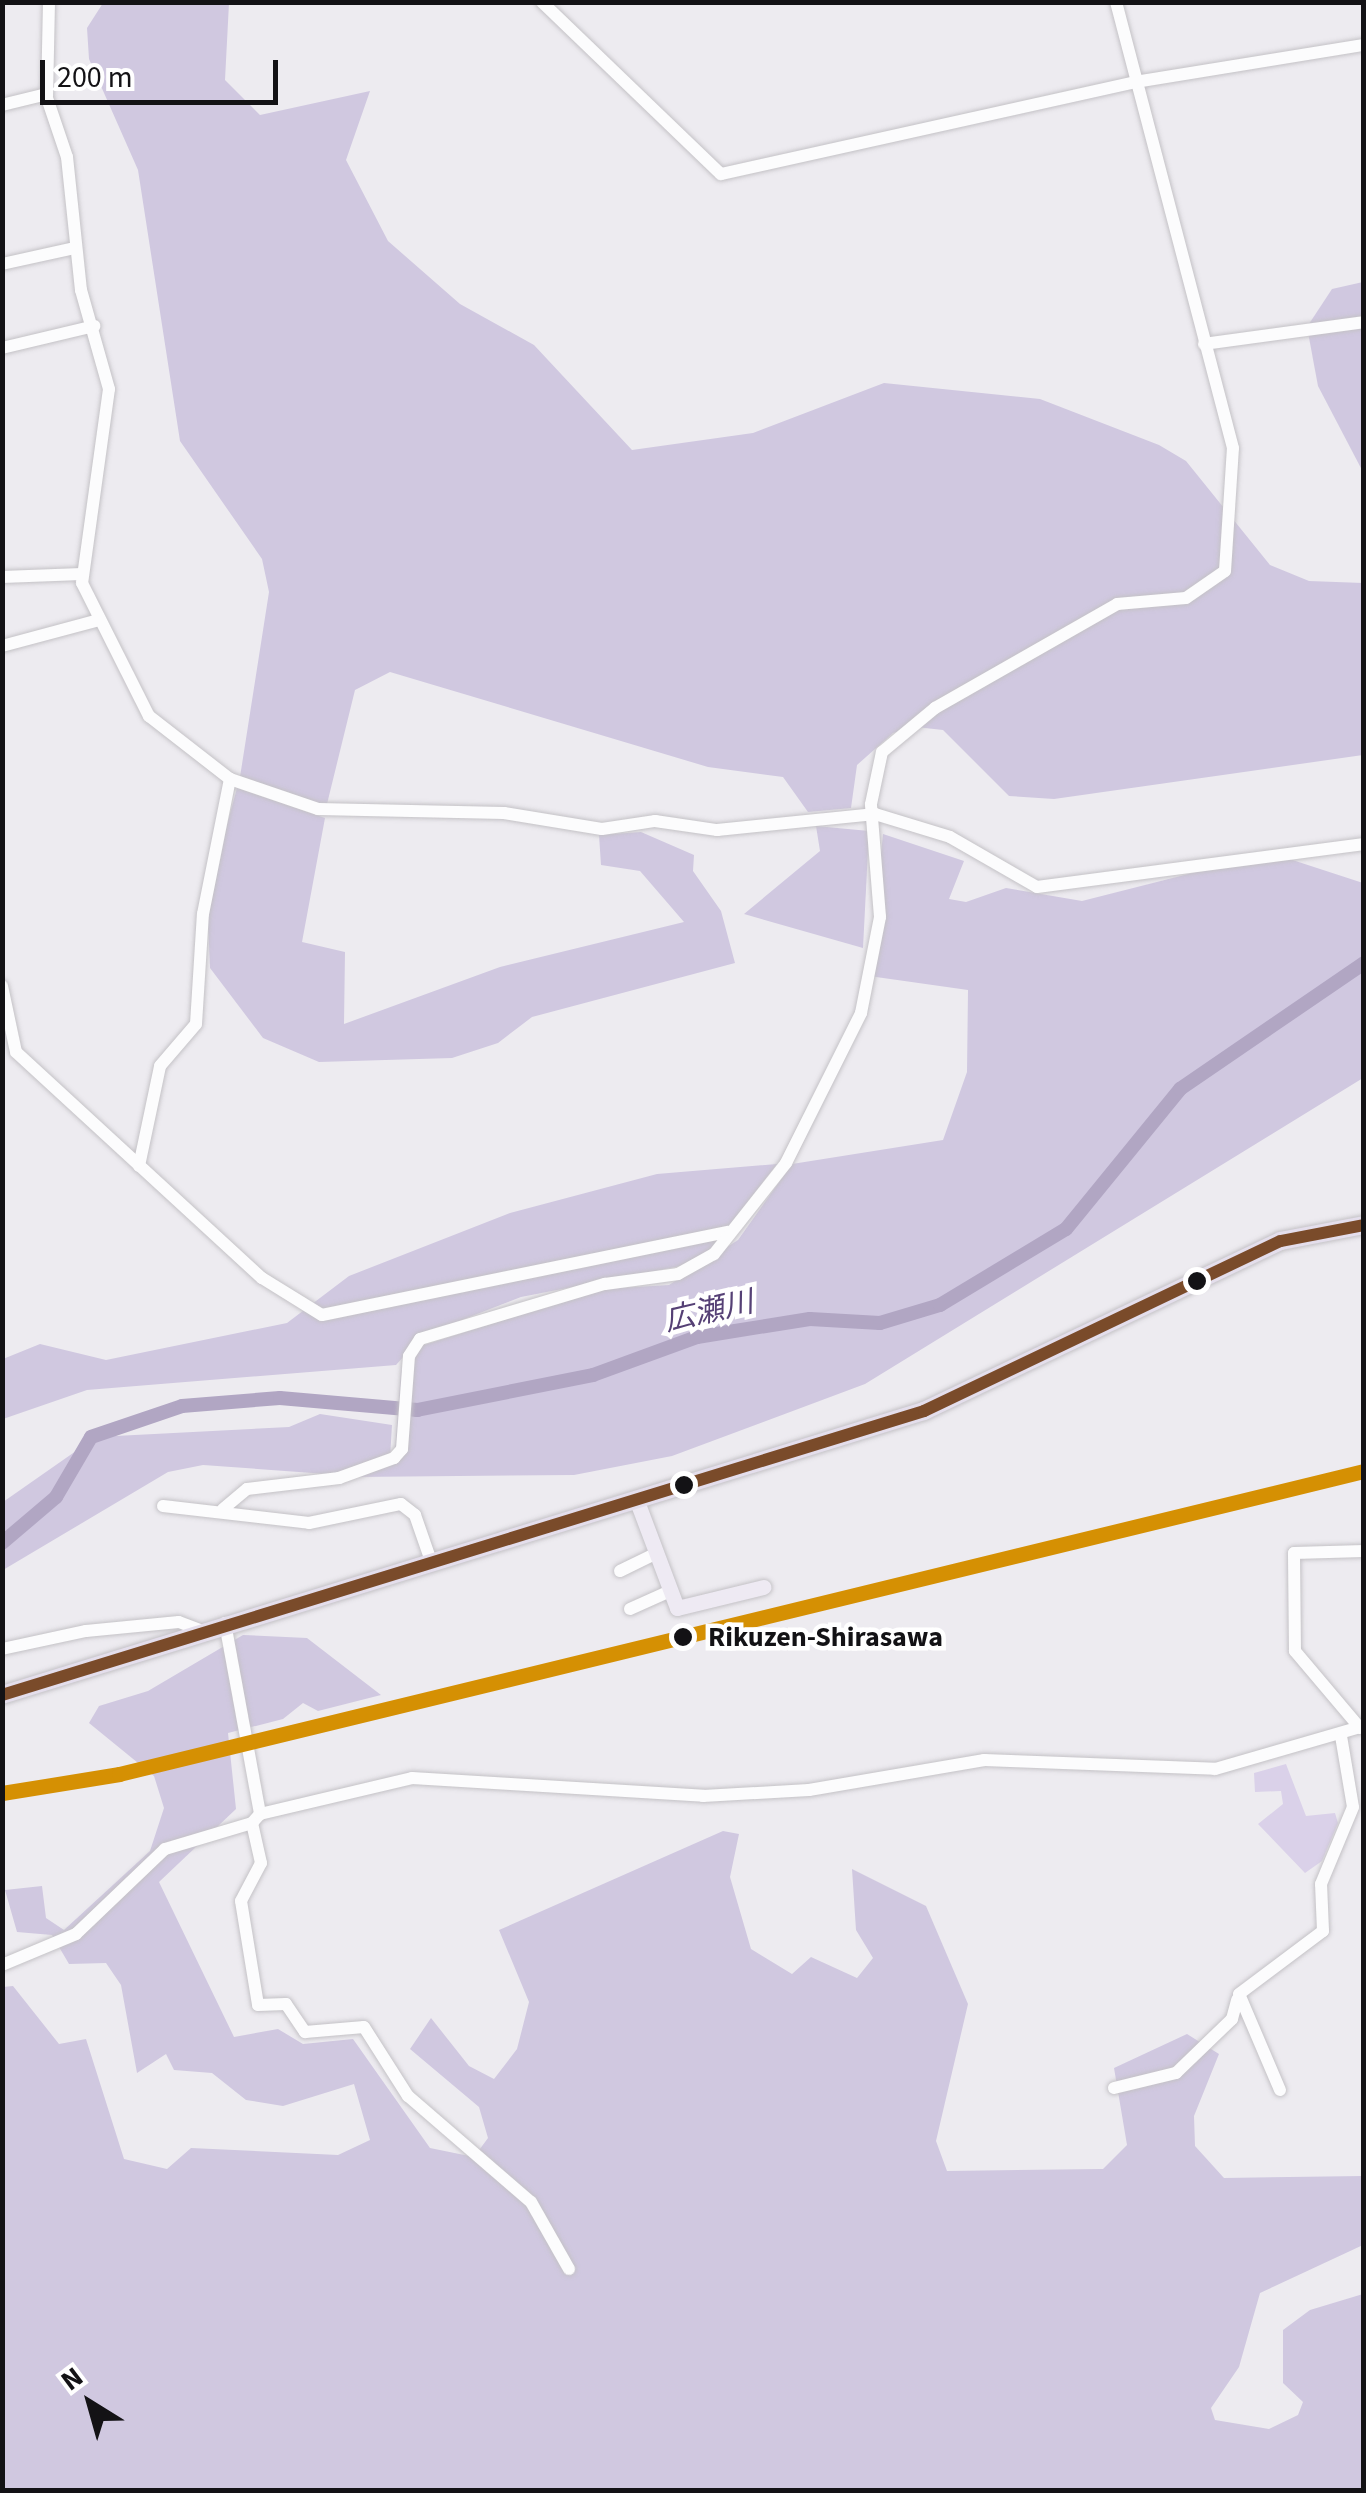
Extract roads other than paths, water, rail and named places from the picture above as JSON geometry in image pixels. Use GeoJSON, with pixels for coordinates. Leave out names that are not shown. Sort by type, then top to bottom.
{"type":"FeatureCollection","features":[{"type":"Feature","properties":{"kind":"highway"},"geometry":{"type":"LineString","coordinates":[[2,1695],[430,1558],[638,1504],[972,1393],[1227,1264],[1310,1233],[1364,1225]]}},
{"type":"Feature","properties":{"kind":"main road"},"geometry":{"type":"LineString","coordinates":[[638,1504],[677,1608],[763,1587]]}},
{"type":"Feature","properties":{"kind":"street"},"geometry":{"type":"LineString","coordinates":[[50,2],[47,94],[67,158],[75,248],[94,326],[108,431],[82,574],[99,620],[149,716],[230,779],[318,810],[504,813],[620,830],[875,814],[950,837],[1038,887],[1364,844]]}},
{"type":"Feature","properties":{"kind":"street"},"geometry":{"type":"LineString","coordinates":[[542,2],[720,174],[1135,82],[1364,45]]}},
{"type":"Feature","properties":{"kind":"street"},"geometry":{"type":"LineString","coordinates":[[223,1509],[246,1489],[339,1478],[402,1448],[409,1356],[432,1334],[605,1284],[678,1274],[714,1254],[786,1163],[861,1013],[880,917],[875,814],[882,752],[935,708],[1117,604],[1186,598],[1225,571],[1234,456],[1116,2]]}},
{"type":"Feature","properties":{"kind":"street"},"geometry":{"type":"LineString","coordinates":[[2,105],[47,94]]}},
{"type":"Feature","properties":{"kind":"street"},"geometry":{"type":"LineString","coordinates":[[2,264],[75,248]]}},
{"type":"Feature","properties":{"kind":"street"},"geometry":{"type":"LineString","coordinates":[[1204,344],[1364,322]]}},
{"type":"Feature","properties":{"kind":"street"},"geometry":{"type":"LineString","coordinates":[[2,348],[94,326]]}},
{"type":"Feature","properties":{"kind":"street"},"geometry":{"type":"LineString","coordinates":[[2,577],[82,574]]}},
{"type":"Feature","properties":{"kind":"street"},"geometry":{"type":"LineString","coordinates":[[2,646],[99,620]]}},
{"type":"Feature","properties":{"kind":"street"},"geometry":{"type":"LineString","coordinates":[[139,1166],[160,1066],[196,1024],[203,914],[230,779]]}},
{"type":"Feature","properties":{"kind":"street"},"geometry":{"type":"LineString","coordinates":[[2,986],[16,1052],[262,1278],[331,1317],[728,1232]]}},
{"type":"Feature","properties":{"kind":"street"},"geometry":{"type":"LineString","coordinates":[[163,1506],[223,1509],[248,1523],[309,1523],[401,1504],[415,1516],[430,1558]]}},
{"type":"Feature","properties":{"kind":"street"},"geometry":{"type":"LineString","coordinates":[[2,1966],[76,1934],[165,1850],[256,1818],[412,1778],[750,1794],[984,1760],[1216,1770],[1341,1736],[1362,1727],[1296,1651],[1294,1553],[1364,1550]]}},
{"type":"Feature","properties":{"kind":"street"},"geometry":{"type":"LineString","coordinates":[[620,1572],[655,1554]]}},
{"type":"Feature","properties":{"kind":"street"},"geometry":{"type":"LineString","coordinates":[[630,1609],[670,1591]]}},
{"type":"Feature","properties":{"kind":"street"},"geometry":{"type":"LineString","coordinates":[[2,1648],[102,1629],[180,1622],[200,1630]]}},
{"type":"Feature","properties":{"kind":"street"},"geometry":{"type":"LineString","coordinates":[[226,1623],[261,1864],[240,1902],[258,2005],[286,2004],[305,2032],[364,2027],[408,2096],[531,2202],[569,2269]]}},
{"type":"Feature","properties":{"kind":"street"},"geometry":{"type":"LineString","coordinates":[[1114,2088],[1176,2073],[1232,2019],[1239,1994],[1323,1931],[1321,1884],[1353,1808],[1341,1736]]}},
{"type":"Feature","properties":{"kind":"street"},"geometry":{"type":"LineString","coordinates":[[1239,1994],[1280,2090]]}},
{"type":"Feature","properties":{"kind":"waterway","name":"広瀬川"},"geometry":{"type":"LineString","coordinates":[[2,1543],[56,1497],[91,1437],[182,1406],[280,1398],[417,1410],[593,1375],[697,1337],[810,1319],[880,1323],[940,1305],[1066,1229],[1180,1089],[1364,963]]}},
{"type":"Feature","properties":{"kind":"place","name":"Rikuzen-Shirasawa"},"geometry":{"type":"Point","coordinates":[683,1637]}}]}
